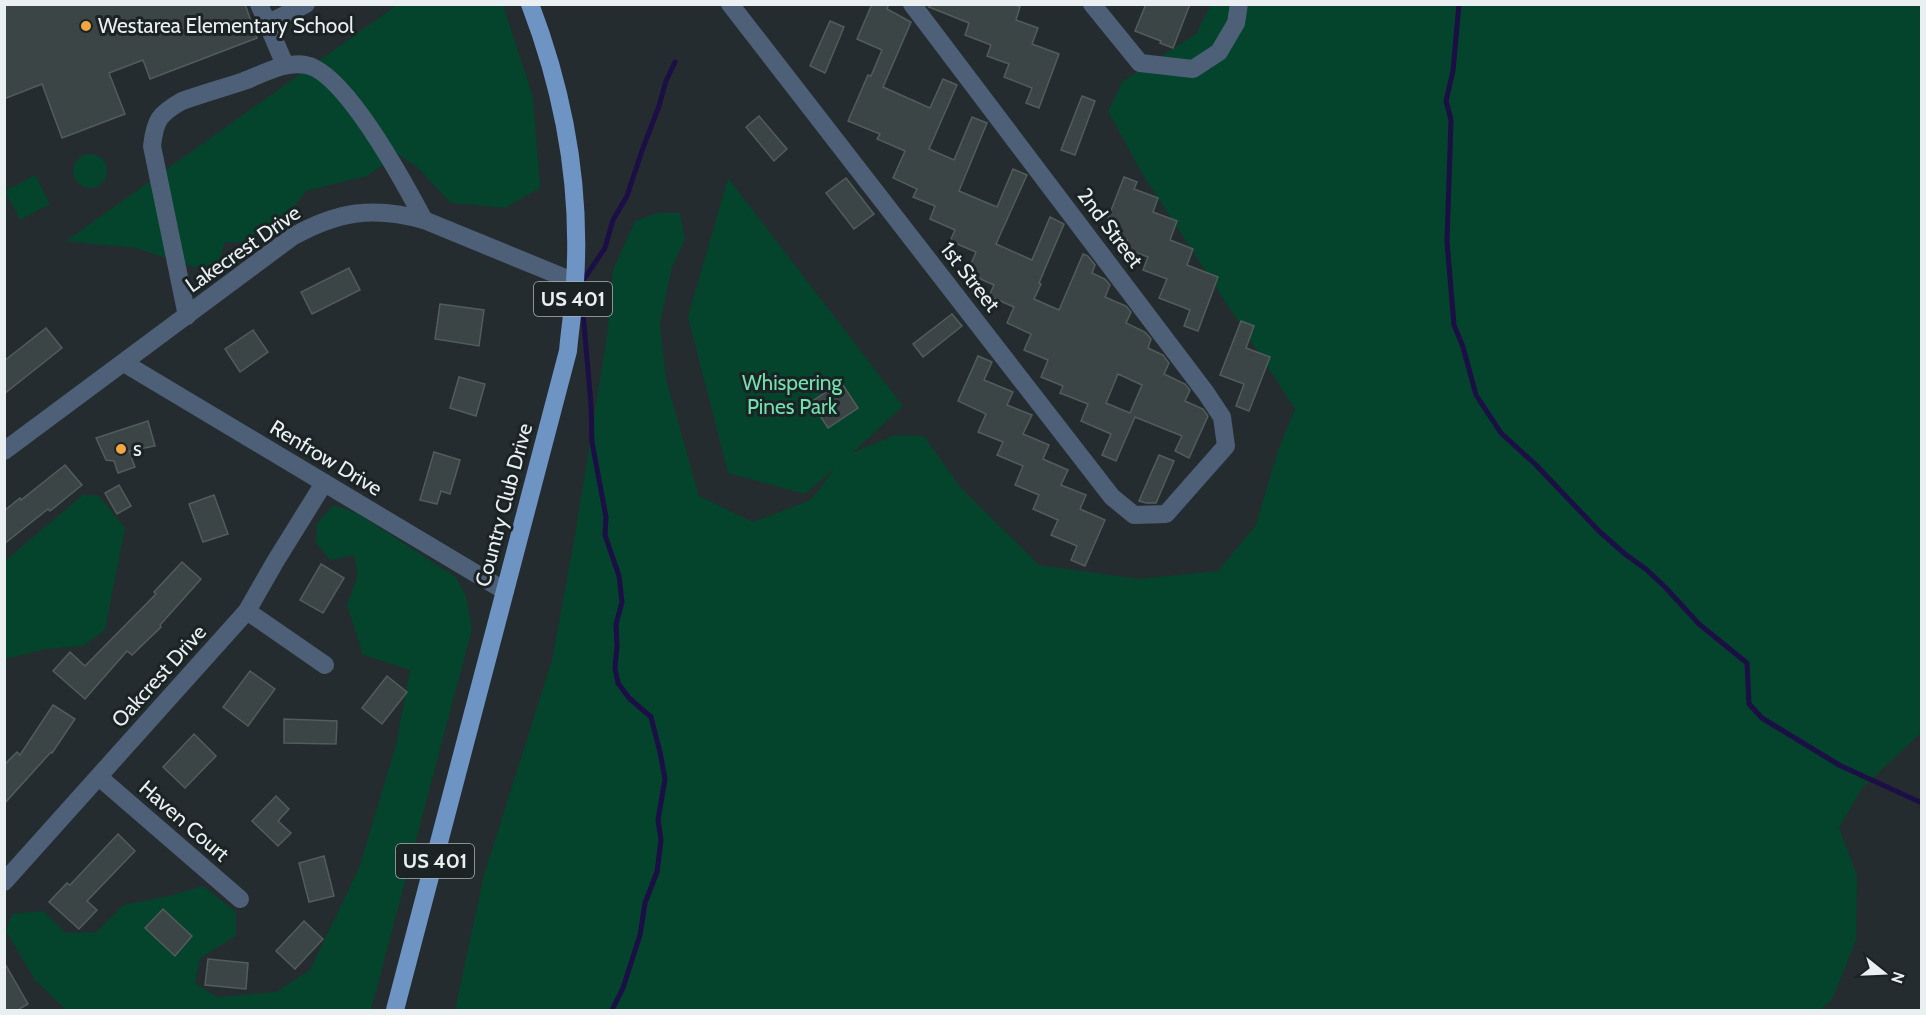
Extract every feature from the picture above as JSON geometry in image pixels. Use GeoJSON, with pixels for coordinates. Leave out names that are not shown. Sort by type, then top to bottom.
{"type":"FeatureCollection","features":[{"type":"Feature","properties":{"kind":"main road","name":"Country Club Drive"},"geometry":{"type":"LineString","coordinates":[[395,1011],[567,351],[575,282],[576,228],[573,182],[558,92],[530,4]]}},
{"type":"Feature","properties":{"kind":"street"},"geometry":{"type":"LineString","coordinates":[[259,4],[285,66]]}},
{"type":"Feature","properties":{"kind":"street"},"geometry":{"type":"LineString","coordinates":[[267,24],[306,4]]}},
{"type":"Feature","properties":{"kind":"street","name":"1st Street"},"geometry":{"type":"LineString","coordinates":[[730,4],[1112,497],[1134,515],[1166,514],[1193,483]]}},
{"type":"Feature","properties":{"kind":"street","name":"2nd Street"},"geometry":{"type":"LineString","coordinates":[[912,4],[1222,417],[1226,446],[1193,483]]}},
{"type":"Feature","properties":{"kind":"street"},"geometry":{"type":"LineString","coordinates":[[1092,4],[1140,63],[1193,69],[1219,52],[1236,23],[1239,4]]}},
{"type":"Feature","properties":{"kind":"street"},"geometry":{"type":"LineString","coordinates":[[187,316],[152,146],[154,126],[166,109],[182,100],[285,66],[306,65],[324,72],[343,91],[392,161],[424,220]]}},
{"type":"Feature","properties":{"kind":"street","name":"Lakecrest Drive"},"geometry":{"type":"LineString","coordinates":[[4,451],[292,237],[334,218],[379,211],[402,214],[424,220],[575,282]]}},
{"type":"Feature","properties":{"kind":"street","name":"Renfrow Drive"},"geometry":{"type":"LineString","coordinates":[[124,363],[505,591]]}},
{"type":"Feature","properties":{"kind":"street","name":"Oakcrest Drive"},"geometry":{"type":"LineString","coordinates":[[4,882],[247,611],[324,483]]}},
{"type":"Feature","properties":{"kind":"street"},"geometry":{"type":"LineString","coordinates":[[247,611],[325,665]]}},
{"type":"Feature","properties":{"kind":"street","name":"Haven Court"},"geometry":{"type":"LineString","coordinates":[[99,777],[240,899]]}},
{"type":"Feature","properties":{"kind":"green space"},"geometry":{"type":"Polygon","coordinates":[[[397,5],[503,5],[533,97],[540,188],[505,208],[451,203],[418,168],[398,154],[367,176],[306,191],[289,213],[250,242],[225,242],[218,263],[197,268],[136,248],[66,241],[397,5]]]}},
{"type":"Feature","properties":{"kind":"green space","name":"Whispering Pines Park"},"geometry":{"type":"Polygon","coordinates":[[[1211,5],[1921,5],[1921,733],[1862,788],[1839,828],[1857,875],[1856,940],[1832,1000],[1820,1010],[455,1010],[484,875],[552,660],[607,336],[613,270],[635,221],[658,213],[680,213],[685,240],[672,267],[660,324],[666,379],[699,496],[753,522],[811,500],[835,468],[805,494],[728,473],[688,317],[728,178],[903,406],[852,453],[895,435],[924,436],[960,487],[1039,565],[1139,579],[1218,571],[1256,525],[1278,450],[1295,409],[1140,170],[1108,111],[1123,81],[1196,34],[1211,5]]]}},
{"type":"Feature","properties":{"kind":"green space"},"geometry":{"type":"Polygon","coordinates":[[[90,154],[102,159],[107,171],[102,183],[90,188],[78,183],[73,171],[78,159],[90,154]]]}},
{"type":"Feature","properties":{"kind":"green space"},"geometry":{"type":"Polygon","coordinates":[[[35,175],[50,204],[20,220],[5,191],[35,175]]]}},
{"type":"Feature","properties":{"kind":"green space"},"geometry":{"type":"Polygon","coordinates":[[[83,495],[98,495],[125,528],[105,630],[83,646],[46,649],[5,659],[5,561],[83,495]]]}},
{"type":"Feature","properties":{"kind":"green space"},"geometry":{"type":"Polygon","coordinates":[[[334,505],[357,513],[456,577],[466,596],[472,629],[371,1010],[66,1010],[35,980],[6,931],[12,914],[43,911],[66,933],[97,932],[123,905],[169,896],[203,886],[236,912],[236,936],[200,958],[195,983],[217,997],[276,992],[310,970],[359,868],[396,745],[410,670],[363,655],[347,605],[358,574],[354,555],[330,560],[316,543],[317,523],[334,505]]]}},
{"type":"Feature","properties":{"kind":"building"},"geometry":{"type":"Polygon","coordinates":[[[4,4],[245,4],[257,38],[150,79],[143,60],[109,73],[125,114],[62,138],[42,84],[4,99],[4,4]]]}},
{"type":"Feature","properties":{"kind":"building"},"geometry":{"type":"Polygon","coordinates":[[[872,4],[889,4],[887,9],[911,22],[883,87],[930,108],[943,79],[957,85],[929,149],[954,160],[972,117],[987,123],[959,191],[997,207],[1013,169],[1027,175],[996,244],[1032,260],[1050,217],[1064,224],[1034,299],[1059,310],[1083,254],[1088,256],[1095,265],[1092,273],[1105,279],[1110,285],[1105,297],[1126,306],[1131,312],[1126,323],[1145,332],[1151,339],[1148,348],[1163,355],[1169,363],[1164,374],[1185,384],[1190,390],[1185,401],[1203,409],[1208,416],[1189,458],[1175,451],[1182,436],[1135,417],[1116,461],[1102,455],[1111,434],[1081,421],[1088,404],[1060,393],[1063,386],[1041,377],[1048,360],[1024,350],[1031,334],[1007,323],[1014,307],[989,296],[994,285],[967,273],[976,252],[950,241],[955,230],[930,219],[935,206],[913,197],[917,189],[893,178],[905,151],[877,139],[880,134],[848,121],[868,75],[871,76],[882,50],[857,39],[872,4]],[[1118,374],[1106,403],[1130,413],[1142,385],[1118,374]]]}},
{"type":"Feature","properties":{"kind":"building"},"geometry":{"type":"Polygon","coordinates":[[[926,4],[1013,4],[1020,7],[1016,20],[1038,28],[1032,44],[1059,54],[1039,108],[1026,103],[1032,88],[1004,77],[1009,64],[987,56],[991,45],[965,35],[969,23],[926,4]]]}},
{"type":"Feature","properties":{"kind":"building"},"geometry":{"type":"Polygon","coordinates":[[[1146,4],[1190,4],[1173,48],[1135,31],[1146,4]]]}},
{"type":"Feature","properties":{"kind":"building"},"geometry":{"type":"Polygon","coordinates":[[[830,21],[844,27],[825,73],[810,66],[830,21]]]}},
{"type":"Feature","properties":{"kind":"building"},"geometry":{"type":"Polygon","coordinates":[[[1082,96],[1095,101],[1075,155],[1061,150],[1082,96]]]}},
{"type":"Feature","properties":{"kind":"building"},"geometry":{"type":"Polygon","coordinates":[[[759,116],[787,149],[774,161],[746,127],[759,116]]]}},
{"type":"Feature","properties":{"kind":"building"},"geometry":{"type":"Polygon","coordinates":[[[1124,177],[1137,182],[1134,189],[1158,198],[1153,212],[1177,221],[1170,240],[1193,249],[1187,265],[1218,277],[1198,331],[1184,326],[1190,310],[1159,298],[1167,279],[1143,270],[1148,257],[1124,248],[1127,240],[1103,231],[1124,177]]]}},
{"type":"Feature","properties":{"kind":"building"},"geometry":{"type":"Polygon","coordinates":[[[846,178],[874,214],[854,229],[826,193],[846,178]]]}},
{"type":"Feature","properties":{"kind":"building"},"geometry":{"type":"Polygon","coordinates":[[[349,268],[360,290],[312,314],[301,292],[349,268]]]}},
{"type":"Feature","properties":{"kind":"building"},"geometry":{"type":"Polygon","coordinates":[[[440,304],[484,310],[479,346],[435,339],[440,304]]]}},
{"type":"Feature","properties":{"kind":"building"},"geometry":{"type":"Polygon","coordinates":[[[952,314],[962,326],[923,357],[913,344],[952,314]]]}},
{"type":"Feature","properties":{"kind":"building"},"geometry":{"type":"Polygon","coordinates":[[[1241,321],[1254,326],[1246,348],[1270,357],[1249,411],[1236,406],[1244,384],[1220,375],[1241,321]]]}},
{"type":"Feature","properties":{"kind":"building"},"geometry":{"type":"Polygon","coordinates":[[[46,328],[62,348],[4,394],[4,361],[46,328]]]}},
{"type":"Feature","properties":{"kind":"building"},"geometry":{"type":"Polygon","coordinates":[[[253,330],[268,352],[240,372],[225,349],[253,330]]]}},
{"type":"Feature","properties":{"kind":"building"},"geometry":{"type":"Polygon","coordinates":[[[978,356],[992,362],[984,380],[1013,392],[1007,405],[1032,415],[1023,434],[1049,445],[1043,459],[1068,470],[1061,485],[1086,495],[1080,509],[1105,520],[1085,566],[1071,560],[1077,546],[1051,535],[1058,520],[1033,509],[1039,495],[1015,485],[1023,466],[997,455],[1003,442],[978,432],[986,414],[958,401],[978,356]]]}},
{"type":"Feature","properties":{"kind":"building"},"geometry":{"type":"Polygon","coordinates":[[[459,377],[485,384],[476,416],[450,408],[459,377]]]}},
{"type":"Feature","properties":{"kind":"building"},"geometry":{"type":"Polygon","coordinates":[[[841,382],[858,408],[828,428],[811,402],[841,382]]]}},
{"type":"Feature","properties":{"kind":"building","name":"s"},"geometry":{"type":"Polygon","coordinates":[[[148,421],[155,446],[129,451],[135,467],[118,473],[114,461],[106,460],[96,438],[148,421]]]}},
{"type":"Feature","properties":{"kind":"building"},"geometry":{"type":"Polygon","coordinates":[[[434,452],[460,460],[450,494],[441,491],[437,504],[420,500],[434,452]]]}},
{"type":"Feature","properties":{"kind":"building"},"geometry":{"type":"Polygon","coordinates":[[[1159,455],[1174,461],[1156,503],[1139,501],[1159,455]]]}},
{"type":"Feature","properties":{"kind":"building"},"geometry":{"type":"Polygon","coordinates":[[[65,465],[82,485],[4,544],[4,511],[65,465]]]}},
{"type":"Feature","properties":{"kind":"building"},"geometry":{"type":"Polygon","coordinates":[[[119,485],[131,506],[117,514],[105,493],[119,485]]]}},
{"type":"Feature","properties":{"kind":"building"},"geometry":{"type":"Polygon","coordinates":[[[214,495],[228,534],[203,542],[189,504],[214,495]]]}},
{"type":"Feature","properties":{"kind":"building"},"geometry":{"type":"Polygon","coordinates":[[[182,562],[201,579],[160,625],[161,627],[132,655],[127,651],[85,699],[53,671],[70,652],[85,666],[156,594],[154,592],[182,562]]]}},
{"type":"Feature","properties":{"kind":"building"},"geometry":{"type":"Polygon","coordinates":[[[321,564],[344,578],[323,613],[300,600],[321,564]]]}},
{"type":"Feature","properties":{"kind":"building"},"geometry":{"type":"Polygon","coordinates":[[[250,671],[275,689],[248,726],[223,707],[250,671]]]}},
{"type":"Feature","properties":{"kind":"building"},"geometry":{"type":"Polygon","coordinates":[[[387,676],[407,692],[382,724],[362,708],[387,676]]]}},
{"type":"Feature","properties":{"kind":"building"},"geometry":{"type":"Polygon","coordinates":[[[53,705],[75,719],[52,753],[4,804],[4,765],[17,752],[20,755],[53,705]]]}},
{"type":"Feature","properties":{"kind":"building"},"geometry":{"type":"Polygon","coordinates":[[[284,719],[337,721],[336,744],[284,743],[284,719]]]}},
{"type":"Feature","properties":{"kind":"building"},"geometry":{"type":"Polygon","coordinates":[[[194,734],[216,756],[185,788],[163,767],[194,734]]]}},
{"type":"Feature","properties":{"kind":"building"},"geometry":{"type":"Polygon","coordinates":[[[276,796],[289,809],[278,821],[291,833],[278,846],[252,821],[276,796]]]}},
{"type":"Feature","properties":{"kind":"building"},"geometry":{"type":"Polygon","coordinates":[[[118,834],[135,851],[87,901],[97,910],[79,929],[49,902],[67,883],[70,885],[118,834]]]}},
{"type":"Feature","properties":{"kind":"building"},"geometry":{"type":"Polygon","coordinates":[[[324,856],[334,896],[309,902],[299,863],[324,856]]]}},
{"type":"Feature","properties":{"kind":"building"},"geometry":{"type":"Polygon","coordinates":[[[163,909],[192,936],[175,956],[145,928],[163,909]]]}},
{"type":"Feature","properties":{"kind":"building"},"geometry":{"type":"Polygon","coordinates":[[[304,921],[323,939],[295,969],[276,951],[304,921]]]}},
{"type":"Feature","properties":{"kind":"building"},"geometry":{"type":"Polygon","coordinates":[[[208,959],[248,963],[246,989],[205,985],[208,959]]]}},
{"type":"Feature","properties":{"kind":"building"},"geometry":{"type":"Polygon","coordinates":[[[4,962],[28,1004],[16,1011],[4,1011],[4,962]]]}},
{"type":"Feature","properties":{"kind":"waterway"},"geometry":{"type":"LineString","coordinates":[[1459,4],[1453,71],[1446,101],[1451,120],[1447,242],[1454,325],[1463,347],[1476,395],[1501,433],[1535,464],[1600,532],[1647,570],[1699,624],[1747,663],[1749,704],[1762,718],[1839,765],[1922,803]]}},
{"type":"Feature","properties":{"kind":"waterway"},"geometry":{"type":"LineString","coordinates":[[583,283],[605,248],[613,220],[627,196],[666,81],[675,62]]}},
{"type":"Feature","properties":{"kind":"waterway"},"geometry":{"type":"LineString","coordinates":[[582,301],[592,442],[606,517],[605,535],[619,576],[622,602],[616,624],[615,668],[618,683],[629,698],[651,717],[665,779],[658,820],[661,840],[657,872],[645,903],[640,935],[623,988],[612,1010]]}},
{"type":"Feature","properties":{"kind":"place","name":"Westarea Elementary School"},"geometry":{"type":"Point","coordinates":[86,26]}},
{"type":"Feature","properties":{"kind":"place","name":"s"},"geometry":{"type":"Point","coordinates":[121,449]}}]}
